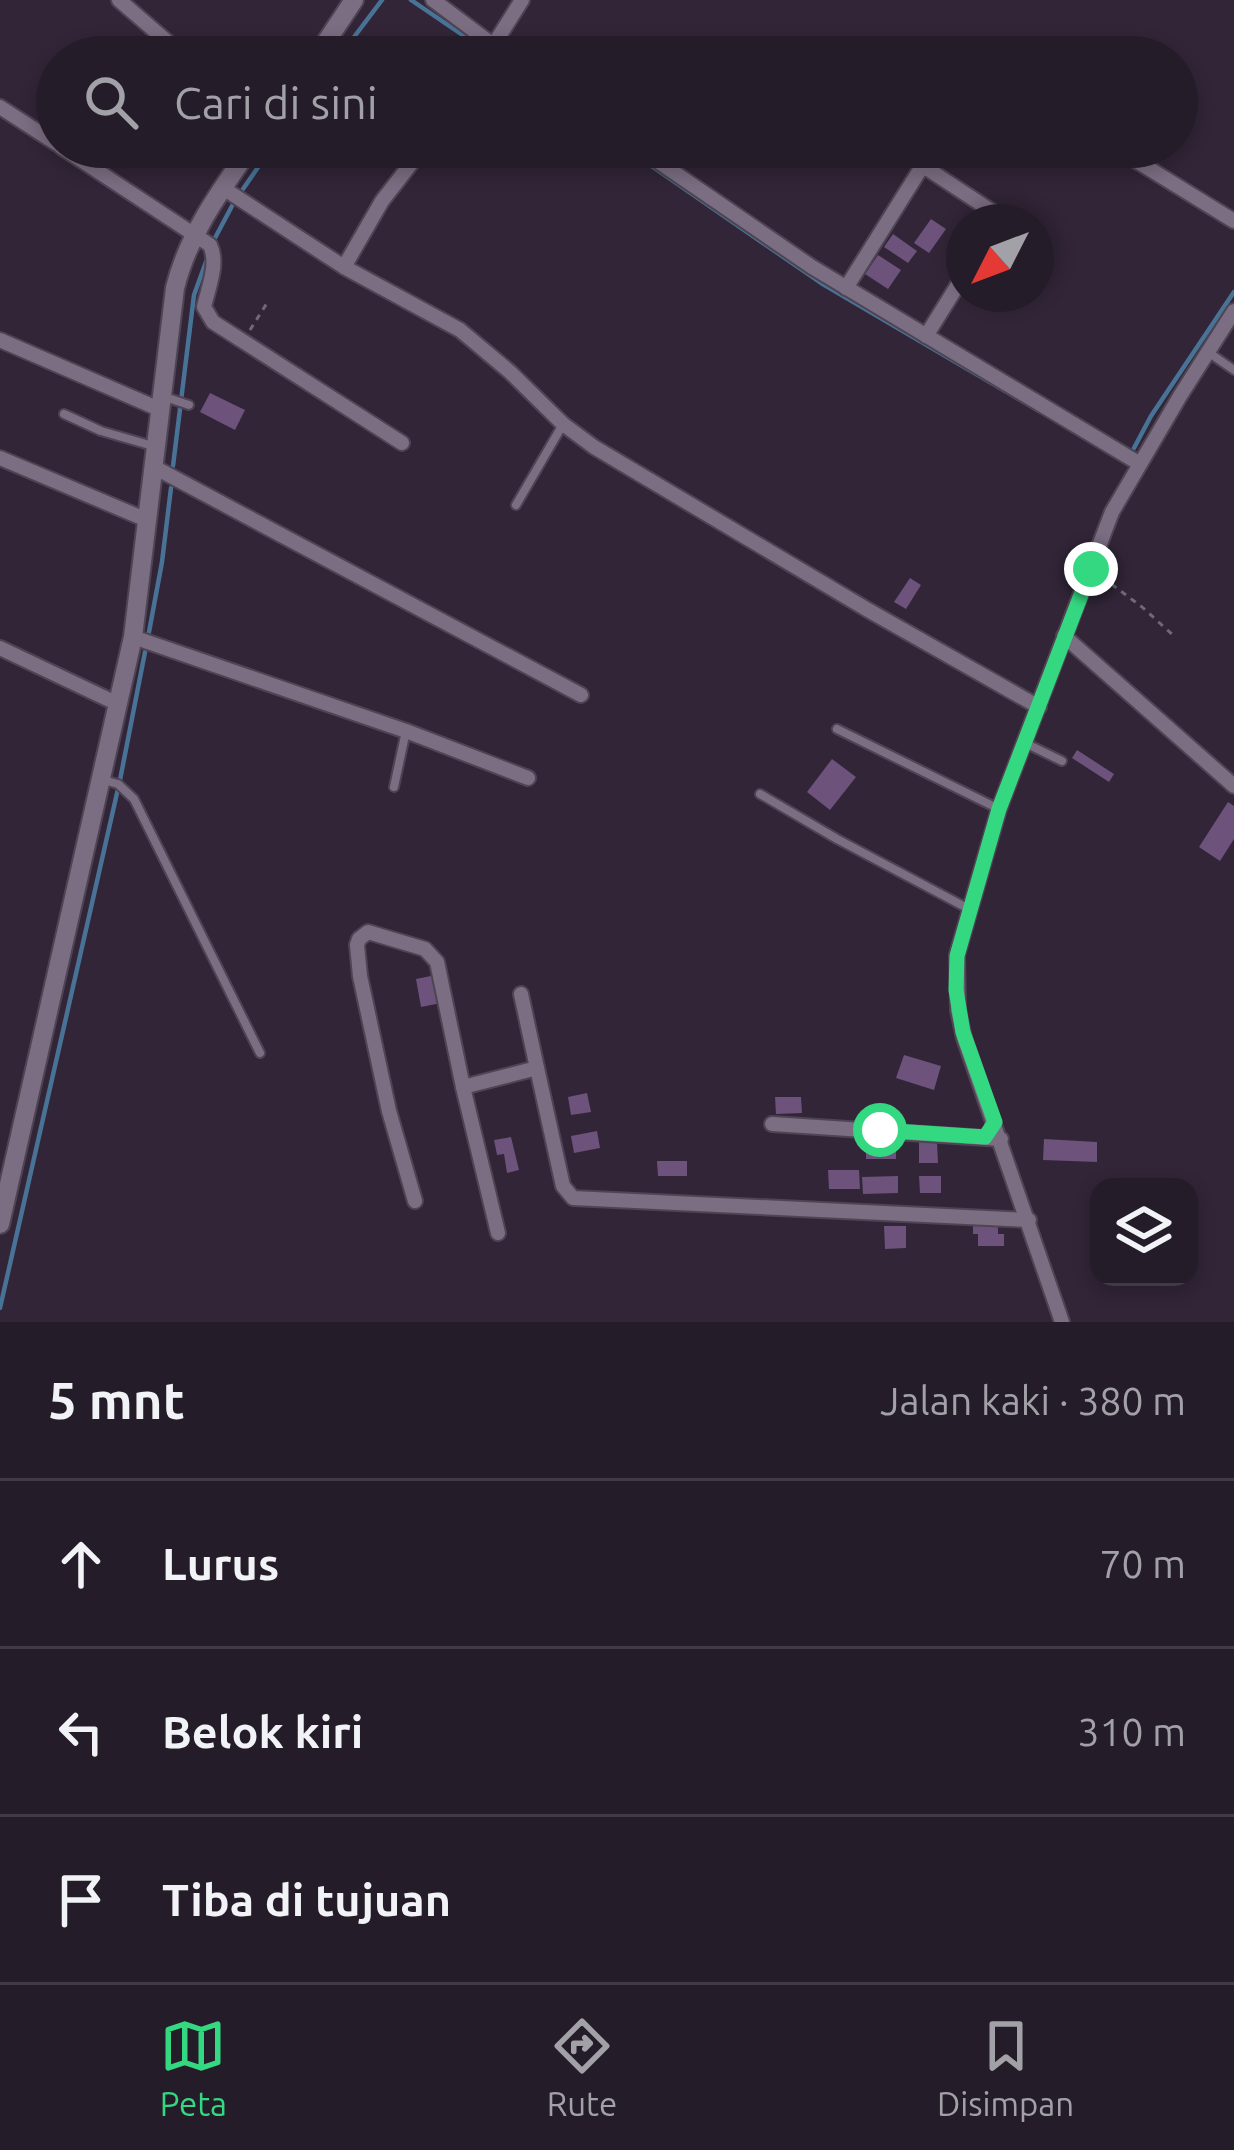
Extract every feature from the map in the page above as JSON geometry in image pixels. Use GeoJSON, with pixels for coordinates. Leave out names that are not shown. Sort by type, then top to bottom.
{"type":"FeatureCollection","features":[{"type":"Feature","properties":{"kind":"street"},"geometry":{"type":"LineString","coordinates":[[119,0],[161,36]]}},
{"type":"Feature","properties":{"kind":"street"},"geometry":{"type":"LineString","coordinates":[[330,36],[355,0]]}},
{"type":"Feature","properties":{"kind":"street"},"geometry":{"type":"LineString","coordinates":[[433,0],[472,36]]}},
{"type":"Feature","properties":{"kind":"street"},"geometry":{"type":"LineString","coordinates":[[500,36],[522,0]]}},
{"type":"Feature","properties":{"kind":"street"},"geometry":{"type":"LineString","coordinates":[[0,107],[36,131]]}},
{"type":"Feature","properties":{"kind":"street"},"geometry":{"type":"LineString","coordinates":[[92,168],[213,250],[214,266],[203,307],[213,322],[401,443]]}},
{"type":"Feature","properties":{"kind":"street"},"geometry":{"type":"LineString","coordinates":[[0,1224],[115,784],[118,704],[144,641],[147,520],[175,288],[194,236],[237,168]]}},
{"type":"Feature","properties":{"kind":"street"},"geometry":{"type":"LineString","coordinates":[[344,267],[382,201],[408,168]]}},
{"type":"Feature","properties":{"kind":"street"},"geometry":{"type":"LineString","coordinates":[[668,168],[846,288],[1140,464]]}},
{"type":"Feature","properties":{"kind":"street"},"geometry":{"type":"LineString","coordinates":[[846,288],[921,168]]}},
{"type":"Feature","properties":{"kind":"street"},"geometry":{"type":"LineString","coordinates":[[927,168],[981,204]]}},
{"type":"Feature","properties":{"kind":"street"},"geometry":{"type":"LineString","coordinates":[[1148,168],[1234,221]]}},
{"type":"Feature","properties":{"kind":"street"},"geometry":{"type":"LineString","coordinates":[[223,188],[344,267],[460,330],[563,424],[633,471],[1039,707]]}},
{"type":"Feature","properties":{"kind":"street"},"geometry":{"type":"LineString","coordinates":[[926,336],[946,304]]}},
{"type":"Feature","properties":{"kind":"street"},"geometry":{"type":"LineString","coordinates":[[1063,1322],[1029,1220],[993,1138],[995,1122],[958,1010],[956,965],[999,809],[1112,512],[1233,316]]}},
{"type":"Feature","properties":{"kind":"street"},"geometry":{"type":"LineString","coordinates":[[0,340],[164,402]]}},
{"type":"Feature","properties":{"kind":"street"},"geometry":{"type":"LineString","coordinates":[[0,458],[147,520]]}},
{"type":"Feature","properties":{"kind":"street"},"geometry":{"type":"LineString","coordinates":[[157,462],[181,481],[580,694]]}},
{"type":"Feature","properties":{"kind":"street"},"geometry":{"type":"LineString","coordinates":[[1064,636],[1234,786]]}},
{"type":"Feature","properties":{"kind":"street"},"geometry":{"type":"LineString","coordinates":[[144,641],[406,730],[528,778]]}},
{"type":"Feature","properties":{"kind":"street"},"geometry":{"type":"LineString","coordinates":[[0,648],[118,704]]}},
{"type":"Feature","properties":{"kind":"street"},"geometry":{"type":"LineString","coordinates":[[415,1201],[389,1111],[360,976],[357,945],[364,934],[382,934],[434,956],[498,1233]]}},
{"type":"Feature","properties":{"kind":"street"},"geometry":{"type":"LineString","coordinates":[[521,994],[563,1186],[573,1198],[1029,1220]]}},
{"type":"Feature","properties":{"kind":"street"},"geometry":{"type":"LineString","coordinates":[[463,1088],[537,1068]]}},
{"type":"Feature","properties":{"kind":"street"},"geometry":{"type":"LineString","coordinates":[[772,1124],[993,1138]]}},
{"type":"Feature","properties":{"kind":"lane"},"geometry":{"type":"LineString","coordinates":[[1208,352],[1234,370]]}},
{"type":"Feature","properties":{"kind":"lane"},"geometry":{"type":"LineString","coordinates":[[164,402],[186,404]]}},
{"type":"Feature","properties":{"kind":"lane"},"geometry":{"type":"LineString","coordinates":[[64,414],[157,462]]}},
{"type":"Feature","properties":{"kind":"lane"},"geometry":{"type":"LineString","coordinates":[[516,505],[563,424]]}},
{"type":"Feature","properties":{"kind":"lane"},"geometry":{"type":"LineString","coordinates":[[837,729],[999,809]]}},
{"type":"Feature","properties":{"kind":"lane"},"geometry":{"type":"LineString","coordinates":[[394,787],[406,730]]}},
{"type":"Feature","properties":{"kind":"lane"},"geometry":{"type":"LineString","coordinates":[[1025,742],[1062,761]]}},
{"type":"Feature","properties":{"kind":"lane"},"geometry":{"type":"LineString","coordinates":[[115,784],[134,799],[260,1053]]}},
{"type":"Feature","properties":{"kind":"lane"},"geometry":{"type":"LineString","coordinates":[[760,794],[969,909]]}},
{"type":"Feature","properties":{"kind":"path"},"geometry":{"type":"LineString","coordinates":[[242,341],[267,303]]}},
{"type":"Feature","properties":{"kind":"path"},"geometry":{"type":"LineString","coordinates":[[1091,569],[1173,635]]}},
{"type":"Feature","properties":{"kind":"building"},"geometry":{"type":"Polygon","coordinates":[[[931,219],[946,229],[929,253],[914,243],[931,219]]]}},
{"type":"Feature","properties":{"kind":"building"},"geometry":{"type":"Polygon","coordinates":[[[893,234],[917,251],[908,263],[884,247],[893,234]]]}},
{"type":"Feature","properties":{"kind":"building"},"geometry":{"type":"Polygon","coordinates":[[[878,255],[901,270],[888,289],[865,274],[878,255]]]}},
{"type":"Feature","properties":{"kind":"building"},"geometry":{"type":"Polygon","coordinates":[[[210,393],[245,410],[235,430],[200,412],[210,393]]]}},
{"type":"Feature","properties":{"kind":"building"},"geometry":{"type":"Polygon","coordinates":[[[910,578],[921,585],[906,609],[894,602],[910,578]]]}},
{"type":"Feature","properties":{"kind":"building"},"geometry":{"type":"Polygon","coordinates":[[[1077,750],[1114,774],[1109,782],[1072,758],[1077,750]]]}},
{"type":"Feature","properties":{"kind":"building"},"geometry":{"type":"Polygon","coordinates":[[[832,759],[856,777],[830,810],[807,792],[832,759]]]}},
{"type":"Feature","properties":{"kind":"building"},"geometry":{"type":"Polygon","coordinates":[[[1228,802],[1234,806],[1234,839],[1220,861],[1199,847],[1228,802]]]}},
{"type":"Feature","properties":{"kind":"building"},"geometry":{"type":"Polygon","coordinates":[[[436,975],[441,1003],[421,1007],[416,979],[436,975]]]}},
{"type":"Feature","properties":{"kind":"building"},"geometry":{"type":"Polygon","coordinates":[[[904,1055],[941,1066],[934,1090],[896,1078],[904,1055]]]}},
{"type":"Feature","properties":{"kind":"building"},"geometry":{"type":"Polygon","coordinates":[[[587,1093],[591,1112],[571,1115],[568,1097],[587,1093]]]}},
{"type":"Feature","properties":{"kind":"building"},"geometry":{"type":"Polygon","coordinates":[[[775,1097],[801,1097],[802,1113],[776,1114],[775,1097]]]}},
{"type":"Feature","properties":{"kind":"building"},"geometry":{"type":"Polygon","coordinates":[[[597,1131],[600,1148],[574,1153],[571,1136],[597,1131]]]}},
{"type":"Feature","properties":{"kind":"building"},"geometry":{"type":"Polygon","coordinates":[[[511,1137],[519,1170],[507,1173],[504,1154],[497,1155],[494,1140],[511,1137]]]}},
{"type":"Feature","properties":{"kind":"building"},"geometry":{"type":"Polygon","coordinates":[[[1044,1139],[1097,1142],[1097,1162],[1043,1160],[1044,1139]]]}},
{"type":"Feature","properties":{"kind":"building"},"geometry":{"type":"Polygon","coordinates":[[[919,1142],[937,1142],[938,1163],[919,1163],[919,1142]]]}},
{"type":"Feature","properties":{"kind":"building"},"geometry":{"type":"Polygon","coordinates":[[[866,1143],[896,1143],[896,1159],[866,1159],[866,1143]]]}},
{"type":"Feature","properties":{"kind":"building"},"geometry":{"type":"Polygon","coordinates":[[[657,1161],[687,1161],[687,1176],[658,1176],[657,1161]]]}},
{"type":"Feature","properties":{"kind":"building"},"geometry":{"type":"Polygon","coordinates":[[[828,1170],[859,1170],[860,1189],[829,1189],[828,1170]]]}},
{"type":"Feature","properties":{"kind":"building"},"geometry":{"type":"Polygon","coordinates":[[[898,1176],[898,1193],[863,1194],[862,1177],[898,1176]]]}},
{"type":"Feature","properties":{"kind":"building"},"geometry":{"type":"Polygon","coordinates":[[[919,1176],[941,1176],[941,1193],[920,1193],[919,1176]]]}},
{"type":"Feature","properties":{"kind":"building"},"geometry":{"type":"Polygon","coordinates":[[[998,1222],[1004,1246],[978,1246],[973,1223],[998,1222]]]}},
{"type":"Feature","properties":{"kind":"building"},"geometry":{"type":"Polygon","coordinates":[[[884,1226],[906,1226],[906,1248],[885,1249],[884,1226]]]}},
{"type":"Feature","properties":{"kind":"waterway"},"geometry":{"type":"LineString","coordinates":[[355,36],[382,0]]}},
{"type":"Feature","properties":{"kind":"waterway"},"geometry":{"type":"LineString","coordinates":[[411,0],[464,36]]}},
{"type":"Feature","properties":{"kind":"waterway"},"geometry":{"type":"LineString","coordinates":[[243,189],[258,168]]}},
{"type":"Feature","properties":{"kind":"waterway"},"geometry":{"type":"LineString","coordinates":[[654,168],[821,283],[1039,411]]}},
{"type":"Feature","properties":{"kind":"waterway"},"geometry":{"type":"LineString","coordinates":[[215,238],[232,206]]}},
{"type":"Feature","properties":{"kind":"waterway"},"geometry":{"type":"LineString","coordinates":[[173,466],[194,295],[207,259]]}},
{"type":"Feature","properties":{"kind":"waterway"},"geometry":{"type":"LineString","coordinates":[[1134,448],[1234,292]]}},
{"type":"Feature","properties":{"kind":"waterway"},"geometry":{"type":"LineString","coordinates":[[149,632],[171,488]]}},
{"type":"Feature","properties":{"kind":"waterway"},"geometry":{"type":"LineString","coordinates":[[0,1308],[145,652]]}},
{"type":"Feature","properties":{"kind":"route"},"geometry":{"type":"LineString","coordinates":[[880,1130],[985,1137],[995,1122],[963,1032],[956,990],[957,956],[999,809],[1091,569]]}}]}
